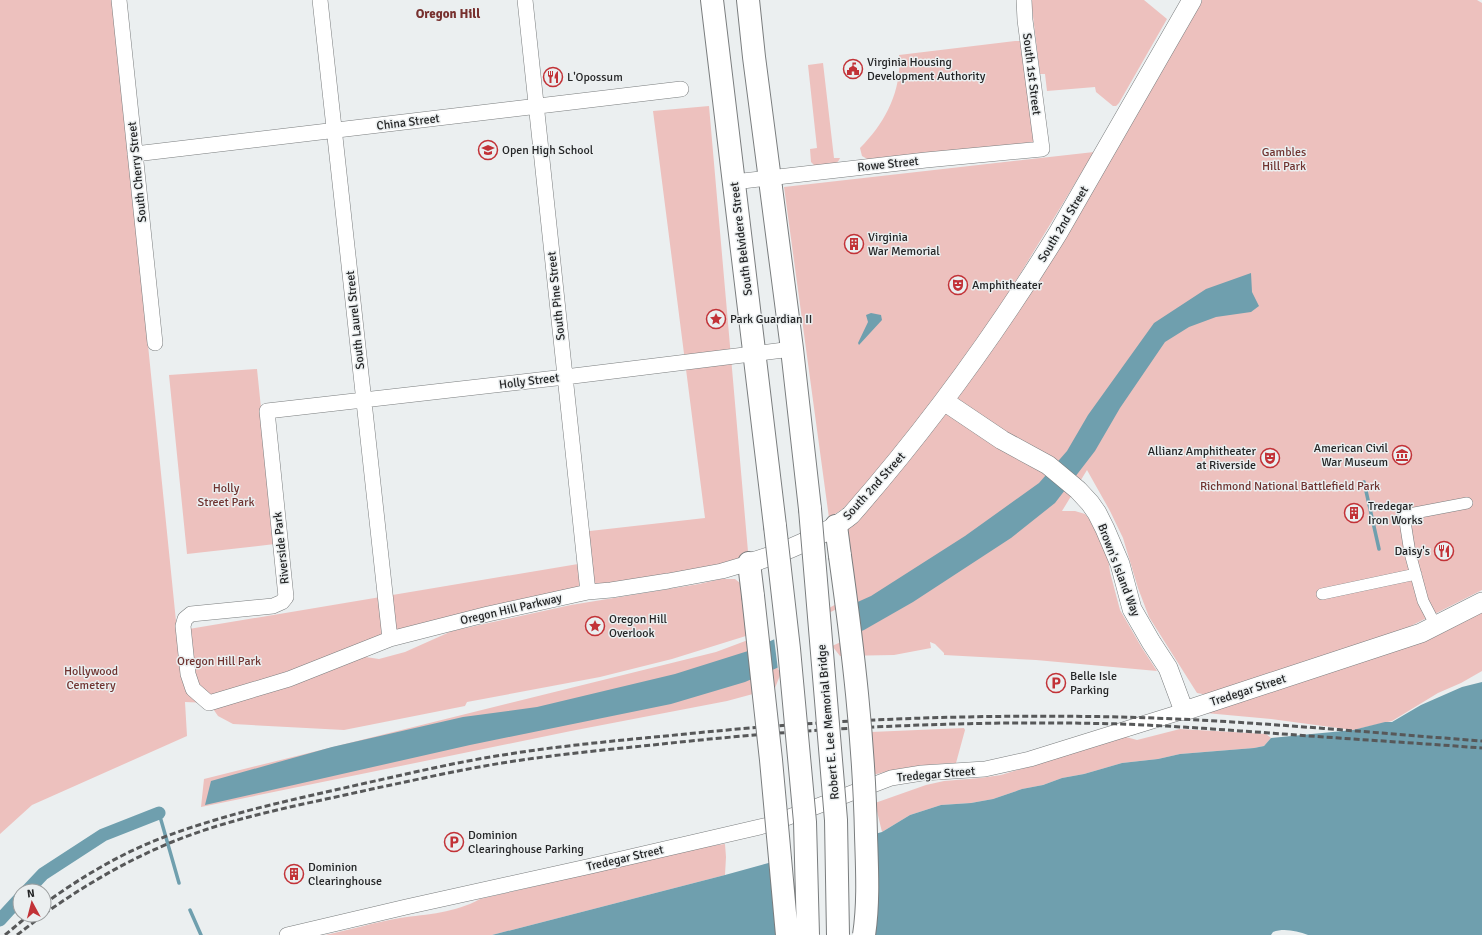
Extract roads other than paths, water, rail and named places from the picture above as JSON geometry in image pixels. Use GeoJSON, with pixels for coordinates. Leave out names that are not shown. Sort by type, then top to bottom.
{"type":"FeatureCollection","features":[{"type":"Feature","properties":{"kind":"main road","name":"South Belvidere Street"},"geometry":{"type":"LineString","coordinates":[[712,0],[789,649],[805,822],[808,935]]}},
{"type":"Feature","properties":{"kind":"main road"},"geometry":{"type":"LineString","coordinates":[[748,0],[792,349]]}},
{"type":"Feature","properties":{"kind":"main road","name":"Robert E. Lee Memorial Bridge"},"geometry":{"type":"LineString","coordinates":[[792,349],[810,508],[836,820],[838,935]]}},
{"type":"Feature","properties":{"kind":"main road"},"geometry":{"type":"LineString","coordinates":[[836,526],[853,650],[863,752],[866,854],[866,921],[864,935]]}},
{"type":"Feature","properties":{"kind":"main road"},"geometry":{"type":"LineString","coordinates":[[749,563],[771,760],[787,935]]}},
{"type":"Feature","properties":{"kind":"street","name":"South Cherry Street"},"geometry":{"type":"LineString","coordinates":[[119,0],[148,290],[155,343]]}},
{"type":"Feature","properties":{"kind":"street","name":"South Laurel Street"},"geometry":{"type":"LineString","coordinates":[[320,0],[390,639]]}},
{"type":"Feature","properties":{"kind":"street","name":"South Pine Street"},"geometry":{"type":"LineString","coordinates":[[525,0],[588,592]]}},
{"type":"Feature","properties":{"kind":"street","name":"South 1st Street"},"geometry":{"type":"LineString","coordinates":[[1024,0],[1025,20],[1042,149]]}},
{"type":"Feature","properties":{"kind":"street","name":"South 2nd Street"},"geometry":{"type":"LineString","coordinates":[[836,526],[851,515],[901,456],[944,401],[1042,260],[1188,1]]}},
{"type":"Feature","properties":{"kind":"street","name":"China Street"},"geometry":{"type":"LineString","coordinates":[[135,154],[681,89]]}},
{"type":"Feature","properties":{"kind":"street","name":"Rowe Street"},"geometry":{"type":"LineString","coordinates":[[734,182],[926,160],[1042,149]]}},
{"type":"Feature","properties":{"kind":"street","name":"Holly Street"},"geometry":{"type":"LineString","coordinates":[[266,411],[364,401],[792,349]]}},
{"type":"Feature","properties":{"kind":"street","name":"Brown's Island Way"},"geometry":{"type":"LineString","coordinates":[[944,401],[1002,440],[1048,465],[1078,490],[1097,513],[1120,564],[1132,609],[1168,668],[1184,711]]}},
{"type":"Feature","properties":{"kind":"street","name":"Riverside Park"},"geometry":{"type":"LineString","coordinates":[[193,689],[188,674],[184,626],[185,619],[191,614],[273,606],[282,602],[286,597],[266,411]]}},
{"type":"Feature","properties":{"kind":"street"},"geometry":{"type":"LineString","coordinates":[[1436,626],[1423,601],[1404,515],[1467,503]]}},
{"type":"Feature","properties":{"kind":"street","name":"Oregon Hill Parkway"},"geometry":{"type":"LineString","coordinates":[[193,689],[209,703],[289,679],[390,639],[495,612],[588,592],[611,590],[722,571],[769,557],[836,526]]}},
{"type":"Feature","properties":{"kind":"street"},"geometry":{"type":"LineString","coordinates":[[1322,594],[1416,574]]}},
{"type":"Feature","properties":{"kind":"street","name":"Tredegar Street"},"geometry":{"type":"LineString","coordinates":[[287,935],[399,908],[768,825],[891,778],[922,773],[985,770],[1030,759],[1184,711],[1421,633],[1482,602]]}},
{"type":"Feature","properties":{"kind":"water"},"geometry":{"type":"Polygon","coordinates":[[[1251,273],[1252,292],[1259,306],[1251,312],[1216,317],[1189,327],[1165,342],[1120,408],[1095,451],[1055,503],[1011,538],[913,602],[864,630],[745,682],[671,704],[470,745],[205,805],[211,781],[332,747],[463,717],[537,707],[675,674],[748,651],[871,596],[965,536],[1039,483],[1067,451],[1088,415],[1154,323],[1206,289],[1251,273]]]}},
{"type":"Feature","properties":{"kind":"water"},"geometry":{"type":"Polygon","coordinates":[[[871,313],[881,315],[882,320],[859,345],[858,343],[868,322],[866,315],[871,313]]]}},
{"type":"Feature","properties":{"kind":"water"},"geometry":{"type":"Polygon","coordinates":[[[1482,682],[1482,935],[1308,935],[1286,930],[1273,932],[1271,935],[492,935],[725,875],[882,832],[910,815],[941,805],[971,803],[993,799],[1022,789],[1043,785],[1062,778],[1084,774],[1122,763],[1158,759],[1180,754],[1254,748],[1264,746],[1271,738],[1353,730],[1385,722],[1392,722],[1421,705],[1462,687],[1482,682]]]}},
{"type":"Feature","properties":{"kind":"waterway"},"geometry":{"type":"LineString","coordinates":[[1364,482],[1379,549]]}},
{"type":"Feature","properties":{"kind":"waterway"},"geometry":{"type":"LineString","coordinates":[[159,813],[179,883]]}},
{"type":"Feature","properties":{"kind":"waterway"},"geometry":{"type":"LineString","coordinates":[[35,883],[43,874],[103,835],[159,813]]}},
{"type":"Feature","properties":{"kind":"waterway"},"geometry":{"type":"LineString","coordinates":[[0,920],[12,907]]}},
{"type":"Feature","properties":{"kind":"waterway"},"geometry":{"type":"LineString","coordinates":[[190,910],[201,935]]}},
{"type":"Feature","properties":{"kind":"railway"},"geometry":{"type":"LineString","coordinates":[[52,898],[85,876],[144,845],[184,830],[235,814],[434,768],[526,751],[740,729],[849,721],[1012,716],[1121,717],[1212,721],[1482,741]]}},
{"type":"Feature","properties":{"kind":"railway"},"geometry":{"type":"LineString","coordinates":[[52,909],[90,883],[138,857],[172,842],[221,825],[297,806],[437,775],[502,763],[565,754],[727,737],[840,729],[1008,723],[1121,724],[1162,726],[1482,748]]}},
{"type":"Feature","properties":{"kind":"railway"},"geometry":{"type":"LineString","coordinates":[[5,935],[19,923]]}},
{"type":"Feature","properties":{"kind":"railway"},"geometry":{"type":"LineString","coordinates":[[17,935],[33,923]]}},
{"type":"Feature","properties":{"kind":"place","name":"Virginia Housing Development Authority"},"geometry":{"type":"Point","coordinates":[853,69]}},
{"type":"Feature","properties":{"kind":"place","name":"L'Opossum"},"geometry":{"type":"Point","coordinates":[553,77]}},
{"type":"Feature","properties":{"kind":"place","name":"Open High School"},"geometry":{"type":"Point","coordinates":[488,150]}},
{"type":"Feature","properties":{"kind":"place","name":"Virginia War Memorial"},"geometry":{"type":"Point","coordinates":[854,244]}},
{"type":"Feature","properties":{"kind":"place","name":"Amphitheater"},"geometry":{"type":"Point","coordinates":[958,285]}},
{"type":"Feature","properties":{"kind":"place","name":"Park Guardian II"},"geometry":{"type":"Point","coordinates":[716,319]}},
{"type":"Feature","properties":{"kind":"place","name":"American Civil War Museum"},"geometry":{"type":"Point","coordinates":[1402,455]}},
{"type":"Feature","properties":{"kind":"place","name":"Allianz Amphitheater at Riverside"},"geometry":{"type":"Point","coordinates":[1270,458]}},
{"type":"Feature","properties":{"kind":"place","name":"Tredegar Iron Works"},"geometry":{"type":"Point","coordinates":[1354,513]}},
{"type":"Feature","properties":{"kind":"place","name":"Daisy's"},"geometry":{"type":"Point","coordinates":[1444,551]}},
{"type":"Feature","properties":{"kind":"place","name":"Oregon Hill Overlook"},"geometry":{"type":"Point","coordinates":[595,626]}},
{"type":"Feature","properties":{"kind":"place","name":"Belle Isle Parking"},"geometry":{"type":"Point","coordinates":[1056,683]}},
{"type":"Feature","properties":{"kind":"place","name":"Dominion Clearinghouse Parking"},"geometry":{"type":"Point","coordinates":[454,842]}},
{"type":"Feature","properties":{"kind":"place","name":"Dominion Clearinghouse"},"geometry":{"type":"Point","coordinates":[294,874]}},
{"type":"Feature","properties":{"kind":"district","name":"Oregon Hill"},"geometry":{"type":"Point","coordinates":[448,13]}},
{"type":"Feature","properties":{"kind":"park label","name":"Gambles Hill Park"},"geometry":{"type":"Point","coordinates":[1284,159]}},
{"type":"Feature","properties":{"kind":"park label","name":"Richmond National Battlefield Park"},"geometry":{"type":"Point","coordinates":[1290,486]}},
{"type":"Feature","properties":{"kind":"park label","name":"Holly Street Park"},"geometry":{"type":"Point","coordinates":[226,495]}},
{"type":"Feature","properties":{"kind":"park label","name":"Oregon Hill Park"},"geometry":{"type":"Point","coordinates":[219,661]}},
{"type":"Feature","properties":{"kind":"park label","name":"Hollywood Cemetery"},"geometry":{"type":"Point","coordinates":[91,678]}}]}
